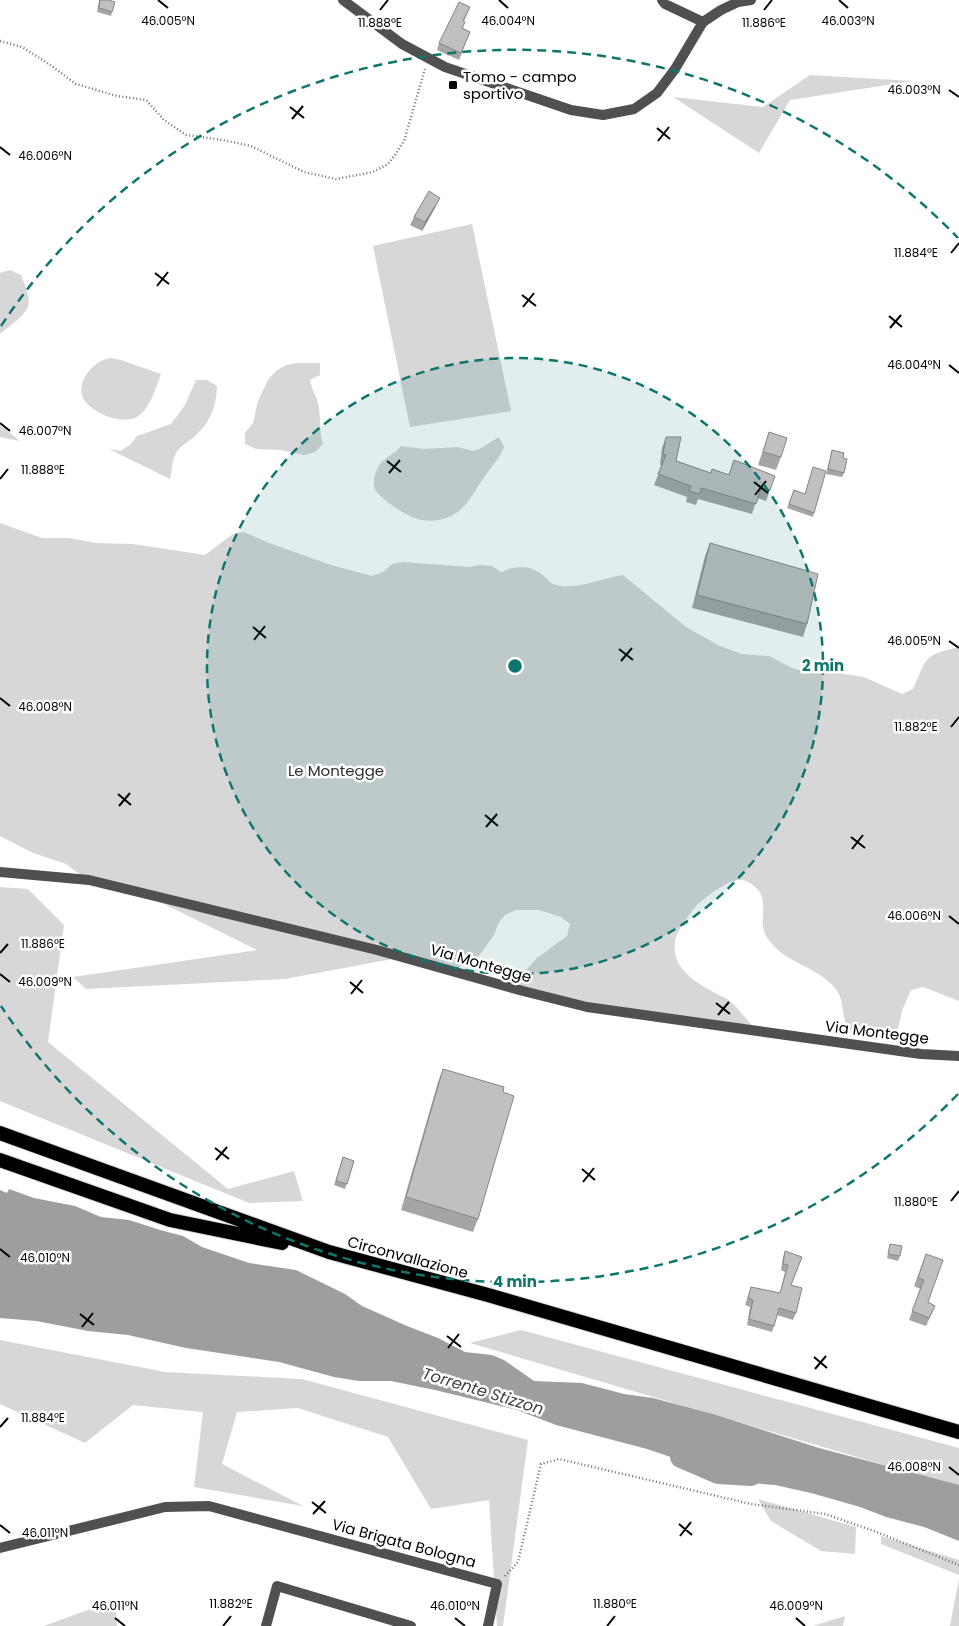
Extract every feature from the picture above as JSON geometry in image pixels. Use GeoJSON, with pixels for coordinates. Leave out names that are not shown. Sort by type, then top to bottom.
{"type":"FeatureCollection","features":[{"type":"Feature","properties":{"kind":"highway","name":"Circonvallazione"},"geometry":{"type":"LineString","coordinates":[[0,1133],[329,1252],[507,1300],[959,1432]]}},
{"type":"Feature","properties":{"kind":"highway"},"geometry":{"type":"LineString","coordinates":[[0,1160],[170,1220],[329,1252]]}},
{"type":"Feature","properties":{"kind":"street"},"geometry":{"type":"LineString","coordinates":[[343,0],[402,44],[445,67],[570,110],[603,115],[634,109],[657,93],[675,70],[703,22],[738,2],[751,0]]}},
{"type":"Feature","properties":{"kind":"street"},"geometry":{"type":"LineString","coordinates":[[662,0],[666,4],[703,22]]}},
{"type":"Feature","properties":{"kind":"street","name":"Via Montegge"},"geometry":{"type":"LineString","coordinates":[[0,872],[88,880],[377,950],[587,1007],[912,1053],[959,1056]]}},
{"type":"Feature","properties":{"kind":"street","name":"Via Brigata Bologna"},"geometry":{"type":"LineString","coordinates":[[0,1548],[165,1507],[209,1506],[496,1584]]}},
{"type":"Feature","properties":{"kind":"street"},"geometry":{"type":"LineString","coordinates":[[488,1626],[496,1584]]}},
{"type":"Feature","properties":{"kind":"street"},"geometry":{"type":"LineString","coordinates":[[266,1626],[277,1586],[411,1626]]}},
{"type":"Feature","properties":{"kind":"path"},"geometry":{"type":"LineString","coordinates":[[0,41],[22,47],[76,84],[117,96],[146,100],[164,120],[186,136],[223,140],[251,146],[304,172],[336,179],[373,172],[388,164],[395,155],[404,141],[428,58]]}},
{"type":"Feature","properties":{"kind":"path"},"geometry":{"type":"LineString","coordinates":[[496,1584],[518,1562],[541,1464],[558,1459],[751,1504],[825,1514],[874,1531],[959,1565]]}},
{"type":"Feature","properties":{"kind":"green space"},"geometry":{"type":"Polygon","coordinates":[[[810,75],[913,81],[790,100],[759,153],[673,97],[763,107],[810,75]]]}},
{"type":"Feature","properties":{"kind":"green space"},"geometry":{"type":"Polygon","coordinates":[[[472,224],[511,411],[410,427],[373,246],[472,224]]]}},
{"type":"Feature","properties":{"kind":"green space"},"geometry":{"type":"Polygon","coordinates":[[[10,270],[21,275],[29,302],[27,310],[0,334],[0,273],[10,270]]]}},
{"type":"Feature","properties":{"kind":"green space"},"geometry":{"type":"Polygon","coordinates":[[[110,358],[161,374],[146,409],[137,417],[124,420],[109,417],[89,406],[82,396],[82,385],[90,369],[99,362],[110,358]]]}},
{"type":"Feature","properties":{"kind":"green space"},"geometry":{"type":"Polygon","coordinates":[[[320,363],[320,375],[310,380],[318,403],[323,444],[315,452],[304,455],[281,450],[256,449],[245,444],[245,433],[253,423],[258,401],[268,380],[276,371],[286,365],[320,363]]]}},
{"type":"Feature","properties":{"kind":"green space"},"geometry":{"type":"Polygon","coordinates":[[[196,380],[207,380],[217,386],[216,398],[210,417],[203,428],[176,453],[170,479],[109,449],[120,451],[130,445],[137,436],[171,424],[185,405],[196,380]]]}},
{"type":"Feature","properties":{"kind":"green space"},"geometry":{"type":"Polygon","coordinates":[[[0,425],[20,441],[0,437],[0,425]]]}},
{"type":"Feature","properties":{"kind":"green space"},"geometry":{"type":"Polygon","coordinates":[[[499,437],[504,447],[500,456],[466,504],[457,513],[447,518],[430,521],[413,517],[389,503],[375,489],[374,477],[379,465],[401,446],[424,449],[458,447],[473,451],[499,437]]]}},
{"type":"Feature","properties":{"kind":"green space","name":"Le Montegge"},"geometry":{"type":"Polygon","coordinates":[[[0,523],[42,538],[69,538],[96,543],[133,544],[205,555],[233,534],[244,532],[331,565],[372,576],[383,572],[392,564],[403,562],[469,567],[480,565],[492,566],[501,572],[524,567],[540,573],[552,583],[561,586],[584,584],[623,575],[686,627],[720,646],[742,654],[769,656],[792,668],[803,671],[864,677],[902,694],[913,689],[927,660],[938,653],[959,647],[959,1001],[923,987],[911,990],[902,1011],[896,1037],[869,1038],[855,1035],[846,1025],[841,1000],[835,988],[818,974],[781,952],[766,936],[760,892],[747,881],[742,880],[725,885],[697,905],[685,920],[676,937],[675,951],[679,965],[686,974],[700,985],[730,1001],[755,1029],[509,989],[537,958],[567,936],[570,924],[561,917],[539,910],[516,910],[505,915],[498,924],[494,935],[478,957],[444,973],[392,959],[285,979],[86,989],[73,977],[257,950],[126,885],[85,878],[66,864],[33,853],[0,836],[0,523]]]}},
{"type":"Feature","properties":{"kind":"green space"},"geometry":{"type":"Polygon","coordinates":[[[0,887],[28,889],[64,925],[48,1042],[228,1189],[294,1171],[303,1201],[249,1203],[0,1101],[0,887]]]}},
{"type":"Feature","properties":{"kind":"green space"},"geometry":{"type":"Polygon","coordinates":[[[521,1330],[959,1448],[959,1487],[470,1343],[521,1330]]]}},
{"type":"Feature","properties":{"kind":"green space"},"geometry":{"type":"Polygon","coordinates":[[[0,1340],[165,1372],[302,1379],[528,1440],[503,1626],[497,1626],[489,1500],[431,1509],[388,1437],[298,1408],[237,1412],[222,1464],[303,1506],[194,1487],[203,1412],[133,1405],[85,1443],[0,1404],[0,1340]]]}},
{"type":"Feature","properties":{"kind":"green space"},"geometry":{"type":"Polygon","coordinates":[[[758,1499],[856,1527],[855,1554],[821,1551],[771,1521],[758,1499]]]}},
{"type":"Feature","properties":{"kind":"green space"},"geometry":{"type":"Polygon","coordinates":[[[881,1536],[959,1560],[959,1575],[881,1544],[881,1536]]]}},
{"type":"Feature","properties":{"kind":"green space"},"geometry":{"type":"Polygon","coordinates":[[[959,1578],[959,1626],[950,1626],[959,1578]]]}},
{"type":"Feature","properties":{"kind":"green space"},"geometry":{"type":"Polygon","coordinates":[[[115,1600],[117,1626],[44,1626],[115,1600]]]}},
{"type":"Feature","properties":{"kind":"green space"},"geometry":{"type":"Polygon","coordinates":[[[845,1616],[843,1626],[813,1626],[845,1616]]]}},
{"type":"Feature","properties":{"kind":"water"},"geometry":{"type":"Polygon","coordinates":[[[9,1189],[34,1198],[75,1206],[101,1217],[129,1220],[183,1236],[202,1247],[249,1263],[296,1270],[345,1294],[362,1306],[438,1338],[465,1352],[492,1355],[504,1360],[534,1381],[582,1383],[624,1394],[653,1398],[713,1414],[819,1448],[959,1485],[959,1541],[924,1527],[886,1517],[860,1507],[775,1485],[742,1481],[647,1449],[556,1425],[517,1410],[435,1390],[391,1381],[359,1381],[334,1377],[279,1362],[186,1348],[128,1335],[88,1331],[36,1321],[0,1318],[0,1190],[7,1193],[9,1189]]]}},
{"type":"Feature","properties":{"kind":"building"},"geometry":{"type":"Polygon","coordinates":[[[100,0],[115,2],[112,12],[99,8],[100,0]]]}},
{"type":"Feature","properties":{"kind":"building"},"geometry":{"type":"Polygon","coordinates":[[[459,2],[470,7],[463,21],[465,22],[462,28],[470,32],[461,53],[439,43],[459,2]]]}},
{"type":"Feature","properties":{"kind":"building"},"geometry":{"type":"Polygon","coordinates":[[[429,191],[440,198],[425,222],[414,217],[429,191]]]}},
{"type":"Feature","properties":{"kind":"building"},"geometry":{"type":"Polygon","coordinates":[[[769,432],[787,438],[781,457],[763,452],[769,432]]]}},
{"type":"Feature","properties":{"kind":"building"},"geometry":{"type":"Polygon","coordinates":[[[666,437],[681,437],[676,461],[711,473],[712,469],[729,475],[734,460],[775,476],[770,490],[761,487],[756,504],[701,488],[700,494],[689,491],[691,486],[658,474],[666,455],[663,454],[666,437]]]}},
{"type":"Feature","properties":{"kind":"building"},"geometry":{"type":"Polygon","coordinates":[[[832,450],[844,453],[843,458],[847,459],[844,473],[828,469],[832,450]]]}},
{"type":"Feature","properties":{"kind":"building"},"geometry":{"type":"Polygon","coordinates":[[[813,467],[826,471],[814,513],[789,504],[794,490],[805,494],[813,467]]]}},
{"type":"Feature","properties":{"kind":"building"},"geometry":{"type":"Polygon","coordinates":[[[710,543],[818,574],[807,624],[697,595],[710,543]]]}},
{"type":"Feature","properties":{"kind":"building"},"geometry":{"type":"Polygon","coordinates":[[[443,1069],[504,1087],[503,1092],[514,1096],[478,1219],[406,1197],[443,1069]]]}},
{"type":"Feature","properties":{"kind":"building"},"geometry":{"type":"Polygon","coordinates":[[[343,1157],[354,1161],[347,1184],[336,1181],[343,1157]]]}},
{"type":"Feature","properties":{"kind":"building"},"geometry":{"type":"Polygon","coordinates":[[[890,1244],[902,1246],[900,1256],[888,1254],[890,1244]]]}},
{"type":"Feature","properties":{"kind":"building"},"geometry":{"type":"Polygon","coordinates":[[[785,1251],[802,1257],[791,1285],[802,1288],[796,1313],[779,1308],[774,1326],[749,1319],[753,1300],[748,1298],[751,1287],[780,1293],[788,1265],[783,1264],[785,1251]]]}},
{"type":"Feature","properties":{"kind":"building"},"geometry":{"type":"Polygon","coordinates":[[[926,1254],[943,1260],[928,1302],[935,1306],[929,1318],[912,1311],[924,1280],[918,1278],[926,1254]]]}},
{"type":"Feature","properties":{"kind":"waterway","name":"Torrente Stizzon"},"geometry":{"type":"LineString","coordinates":[[681,1457],[718,1473],[751,1475]]}},
{"type":"Feature","properties":{"kind":"place","name":"Tomo - campo sportivo"},"geometry":{"type":"Point","coordinates":[453,85]}}]}
